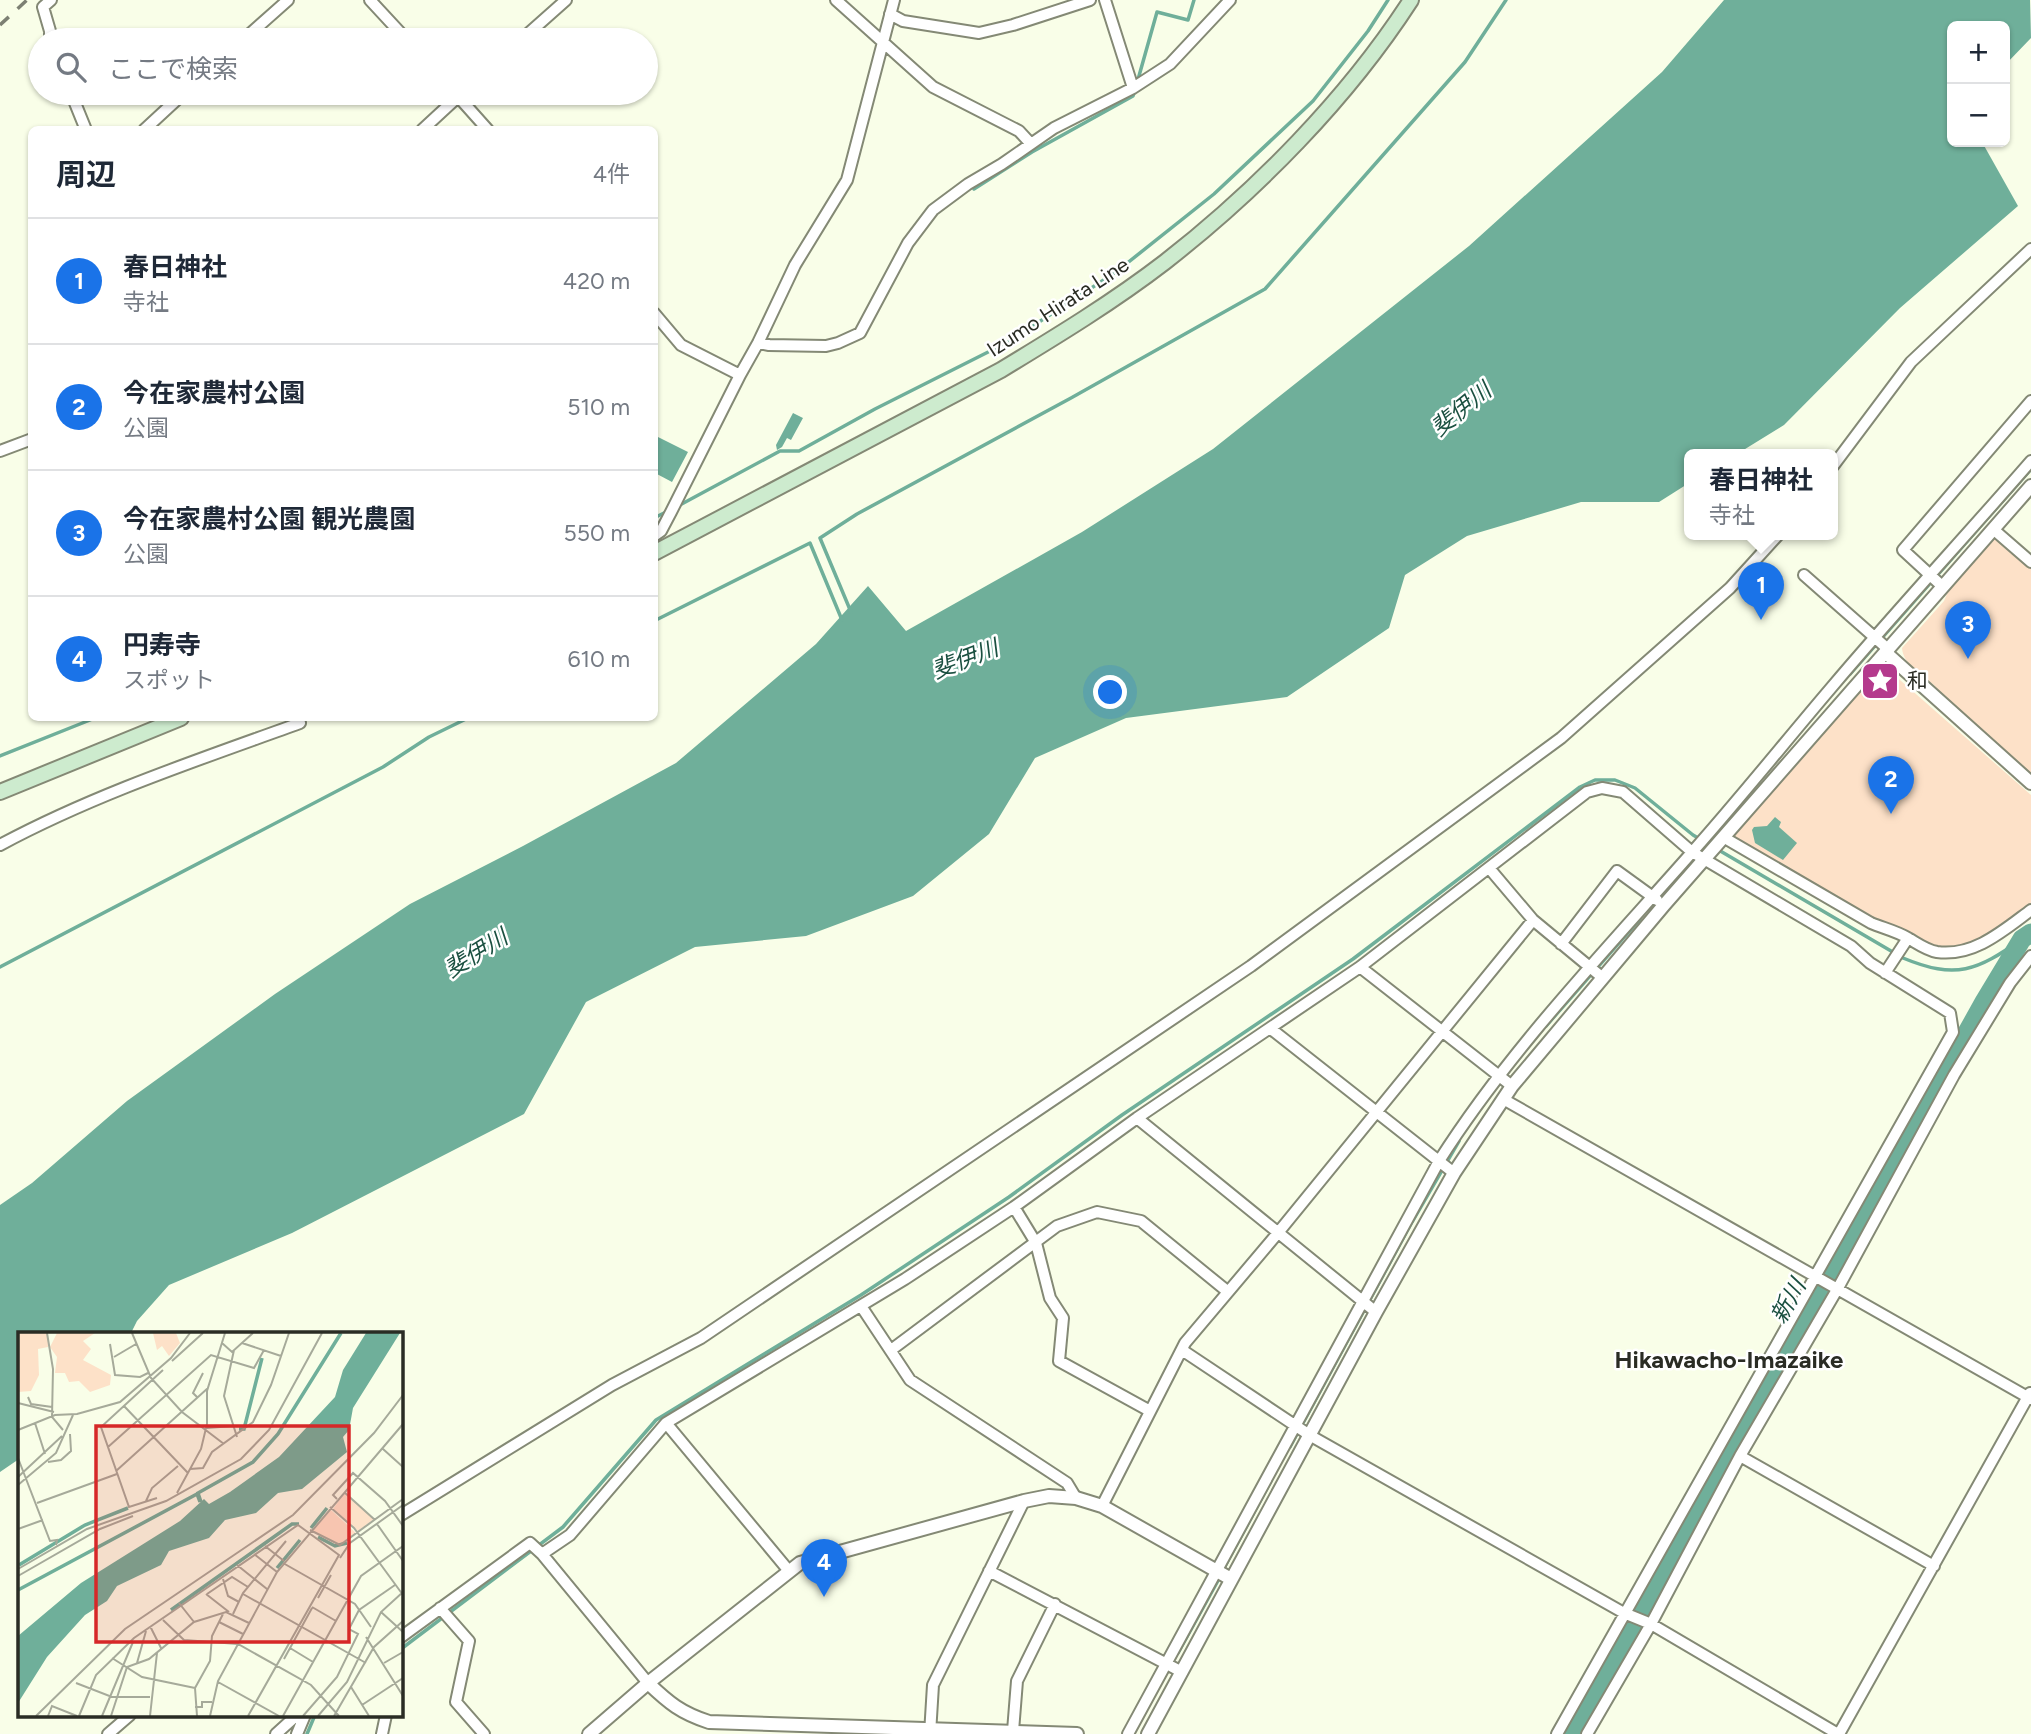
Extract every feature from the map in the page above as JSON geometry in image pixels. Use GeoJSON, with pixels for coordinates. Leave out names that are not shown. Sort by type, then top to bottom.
{"type":"FeatureCollection","features":[{"type":"Feature","properties":{"kind":"main road","name":"Izumo Hirata Line"},"geometry":{"type":"LineString","coordinates":[[658,552],[1001,370],[1055,338],[1164,262],[1213,221],[1295,143],[1345,89],[1389,33],[1410,0]]}},
{"type":"Feature","properties":{"kind":"main road"},"geometry":{"type":"LineString","coordinates":[[0,792],[174,721]]}},
{"type":"Feature","properties":{"kind":"street"},"geometry":{"type":"LineString","coordinates":[[49,28],[43,7],[51,0]]}},
{"type":"Feature","properties":{"kind":"street"},"geometry":{"type":"LineString","coordinates":[[256,28],[288,0]]}},
{"type":"Feature","properties":{"kind":"street"},"geometry":{"type":"LineString","coordinates":[[370,0],[396,28]]}},
{"type":"Feature","properties":{"kind":"street"},"geometry":{"type":"LineString","coordinates":[[534,28],[566,0]]}},
{"type":"Feature","properties":{"kind":"street"},"geometry":{"type":"LineString","coordinates":[[836,0],[933,88],[1019,131],[1031,144]]}},
{"type":"Feature","properties":{"kind":"street"},"geometry":{"type":"LineString","coordinates":[[658,533],[758,343],[795,265],[847,180],[894,0]]}},
{"type":"Feature","properties":{"kind":"street"},"geometry":{"type":"LineString","coordinates":[[890,14],[903,21],[979,33],[1090,0]]}},
{"type":"Feature","properties":{"kind":"street"},"geometry":{"type":"LineString","coordinates":[[1105,0],[1133,88]]}},
{"type":"Feature","properties":{"kind":"street"},"geometry":{"type":"LineString","coordinates":[[758,343],[826,346],[860,333],[908,243],[933,210],[1054,128],[1133,88],[1170,64],[1230,0]]}},
{"type":"Feature","properties":{"kind":"street"},"geometry":{"type":"LineString","coordinates":[[76,105],[84,126]]}},
{"type":"Feature","properties":{"kind":"street"},"geometry":{"type":"LineString","coordinates":[[148,126],[171,105]]}},
{"type":"Feature","properties":{"kind":"street"},"geometry":{"type":"LineString","coordinates":[[426,126],[447,105]]}},
{"type":"Feature","properties":{"kind":"street"},"geometry":{"type":"LineString","coordinates":[[467,105],[485,126]]}},
{"type":"Feature","properties":{"kind":"street"},"geometry":{"type":"LineString","coordinates":[[1838,459],[1911,362],[2031,249]]}},
{"type":"Feature","properties":{"kind":"street"},"geometry":{"type":"LineString","coordinates":[[658,319],[681,345],[740,375]]}},
{"type":"Feature","properties":{"kind":"street"},"geometry":{"type":"LineString","coordinates":[[1936,580],[1903,550],[2031,401]]}},
{"type":"Feature","properties":{"kind":"street"},"geometry":{"type":"LineString","coordinates":[[0,451],[28,440]]}},
{"type":"Feature","properties":{"kind":"street"},"geometry":{"type":"LineString","coordinates":[[1148,1734],[1454,1173],[1512,1086],[1664,905],[1887,652],[1936,580],[2031,461]]}},
{"type":"Feature","properties":{"kind":"street"},"geometry":{"type":"LineString","coordinates":[[1128,1734],[1439,1161],[1499,1075],[1875,638],[1993,528],[2031,486]]}},
{"type":"Feature","properties":{"kind":"street"},"geometry":{"type":"LineString","coordinates":[[1993,528],[2031,562]]}},
{"type":"Feature","properties":{"kind":"street"},"geometry":{"type":"LineString","coordinates":[[402,1514],[612,1385],[701,1338],[1251,967],[1587,717],[1730,588],[1774,540]]}},
{"type":"Feature","properties":{"kind":"street"},"geometry":{"type":"LineString","coordinates":[[1804,575],[2031,783]]}},
{"type":"Feature","properties":{"kind":"street"},"geometry":{"type":"LineString","coordinates":[[1832,687],[1845,698]]}},
{"type":"Feature","properties":{"kind":"street"},"geometry":{"type":"LineString","coordinates":[[0,845],[31,828],[148,778],[300,723]]}},
{"type":"Feature","properties":{"kind":"street"},"geometry":{"type":"LineString","coordinates":[[1763,771],[1773,781]]}},
{"type":"Feature","properties":{"kind":"street"},"geometry":{"type":"LineString","coordinates":[[542,1554],[570,1535],[666,1423],[905,1279],[1014,1207],[1137,1118],[1360,967],[1587,792],[1602,788],[1623,792],[1692,852],[1852,946],[1870,963],[1887,970],[1950,1013],[1954,1032],[1628,1614],[1557,1734]]}},
{"type":"Feature","properties":{"kind":"street"},"geometry":{"type":"LineString","coordinates":[[1723,837],[1871,923],[1937,952],[1962,951],[1984,943],[2031,909]]}},
{"type":"Feature","properties":{"kind":"street"},"geometry":{"type":"LineString","coordinates":[[1489,868],[1533,920],[1603,978]]}},
{"type":"Feature","properties":{"kind":"street"},"geometry":{"type":"LineString","coordinates":[[1561,944],[1617,871],[1664,905]]}},
{"type":"Feature","properties":{"kind":"street"},"geometry":{"type":"LineString","coordinates":[[1102,1506],[1185,1343],[1278,1234],[1533,920]]}},
{"type":"Feature","properties":{"kind":"street"},"geometry":{"type":"LineString","coordinates":[[1887,970],[1907,939]]}},
{"type":"Feature","properties":{"kind":"street"},"geometry":{"type":"LineString","coordinates":[[1587,1734],[1651,1624],[1740,1456],[1838,1289],[1954,1075],[2010,984],[2031,956]]}},
{"type":"Feature","properties":{"kind":"street"},"geometry":{"type":"LineString","coordinates":[[1360,967],[1512,1086]]}},
{"type":"Feature","properties":{"kind":"street"},"geometry":{"type":"LineString","coordinates":[[1271,1029],[1454,1173]]}},
{"type":"Feature","properties":{"kind":"street"},"geometry":{"type":"LineString","coordinates":[[1182,1350],[1311,1436],[1628,1614],[1651,1624],[1838,1734],[2030,1395],[1503,1100]]}},
{"type":"Feature","properties":{"kind":"street"},"geometry":{"type":"LineString","coordinates":[[1137,1118],[1376,1312]]}},
{"type":"Feature","properties":{"kind":"street"},"geometry":{"type":"LineString","coordinates":[[1014,1207],[1036,1243],[1051,1298],[1063,1318],[1059,1361],[1150,1411]]}},
{"type":"Feature","properties":{"kind":"street"},"geometry":{"type":"LineString","coordinates":[[891,1350],[1057,1226],[1097,1212],[1141,1221],[1227,1291]]}},
{"type":"Feature","properties":{"kind":"street"},"geometry":{"type":"LineString","coordinates":[[861,1306],[910,1380],[1067,1483],[1076,1499]]}},
{"type":"Feature","properties":{"kind":"street"},"geometry":{"type":"LineString","coordinates":[[666,1423],[789,1571]]}},
{"type":"Feature","properties":{"kind":"street"},"geometry":{"type":"LineString","coordinates":[[1740,1456],[1934,1566]]}},
{"type":"Feature","properties":{"kind":"street"},"geometry":{"type":"LineString","coordinates":[[589,1734],[648,1683],[800,1563],[1024,1501],[1049,1496],[1102,1506],[1231,1579]]}},
{"type":"Feature","properties":{"kind":"street"},"geometry":{"type":"LineString","coordinates":[[930,1731],[933,1685],[1024,1501]]}},
{"type":"Feature","properties":{"kind":"street"},"geometry":{"type":"LineString","coordinates":[[402,1636],[530,1543],[648,1683],[671,1705],[686,1714],[709,1722],[1077,1734]]}},
{"type":"Feature","properties":{"kind":"street"},"geometry":{"type":"LineString","coordinates":[[989,1571],[1182,1672]]}},
{"type":"Feature","properties":{"kind":"street"},"geometry":{"type":"LineString","coordinates":[[1013,1731],[1017,1681],[1055,1604]]}},
{"type":"Feature","properties":{"kind":"street"},"geometry":{"type":"LineString","coordinates":[[440,1608],[469,1641],[456,1702],[484,1734]]}},
{"type":"Feature","properties":{"kind":"street"},"geometry":{"type":"LineString","coordinates":[[1140,1713],[1154,1722]]}},
{"type":"Feature","properties":{"kind":"street"},"geometry":{"type":"LineString","coordinates":[[108,1734],[129,1716]]}},
{"type":"Feature","properties":{"kind":"street"},"geometry":{"type":"LineString","coordinates":[[276,1734],[297,1716]]}},
{"type":"Feature","properties":{"kind":"street"},"geometry":{"type":"LineString","coordinates":[[297,1734],[306,1716]]}},
{"type":"Feature","properties":{"kind":"street"},"geometry":{"type":"LineString","coordinates":[[382,1734],[386,1716]]}},
{"type":"Feature","properties":{"kind":"shaded area"},"geometry":{"type":"Polygon","coordinates":[[[1996,536],[2031,567],[2031,776],[1933,689],[1935,686],[1906,660],[1902,648],[1996,536]]]}},
{"type":"Feature","properties":{"kind":"shaded area"},"geometry":{"type":"Polygon","coordinates":[[[1884,672],[1892,673],[2031,795],[2031,904],[1996,931],[1967,946],[1937,946],[1879,923],[1814,888],[1737,841],[1734,834],[1866,684],[1884,672]]]}},
{"type":"Feature","properties":{"kind":"water","name":"斐伊川"},"geometry":{"type":"Polygon","coordinates":[[[1724,0],[2030,0],[2031,38],[2010,60],[2010,21],[1947,21],[1947,147],[1985,147],[2018,206],[1900,308],[1784,425],[1745,449],[1684,449],[1684,486],[1659,502],[1581,502],[1467,536],[1405,575],[1389,628],[1287,697],[1126,718],[1035,758],[989,834],[913,896],[806,936],[695,947],[586,1002],[524,1114],[292,1233],[169,1285],[137,1321],[132,1332],[18,1332],[18,1460],[0,1472],[0,1205],[32,1183],[127,1101],[275,994],[410,904],[676,763],[816,644],[868,586],[906,631],[1082,532],[1213,449],[1469,246],[1662,72],[1724,0]]]}},
{"type":"Feature","properties":{"kind":"water"},"geometry":{"type":"Polygon","coordinates":[[[793,413],[803,418],[791,440],[787,438],[777,450],[776,445],[793,413]]]}},
{"type":"Feature","properties":{"kind":"water"},"geometry":{"type":"Polygon","coordinates":[[[658,437],[688,452],[672,482],[658,475],[658,437]]]}},
{"type":"Feature","properties":{"kind":"water"},"geometry":{"type":"Polygon","coordinates":[[[1775,817],[1781,822],[1779,827],[1797,843],[1783,860],[1755,843],[1752,830],[1754,827],[1767,826],[1775,817]]]}},
{"type":"Feature","properties":{"kind":"waterway"},"geometry":{"type":"LineString","coordinates":[[1137,83],[1157,12],[1188,20],[1194,0]]}},
{"type":"Feature","properties":{"kind":"waterway"},"geometry":{"type":"LineString","coordinates":[[678,506],[780,451],[799,451],[1008,342],[1116,272],[1214,194],[1313,101],[1368,31],[1388,0]]}},
{"type":"Feature","properties":{"kind":"waterway"},"geometry":{"type":"LineString","coordinates":[[851,612],[820,538],[857,514],[1265,289],[1465,62],[1506,0]]}},
{"type":"Feature","properties":{"kind":"waterway"},"geometry":{"type":"LineString","coordinates":[[974,189],[1032,152],[1133,96],[1135,90]]}},
{"type":"Feature","properties":{"kind":"waterway"},"geometry":{"type":"LineString","coordinates":[[1850,674],[2031,469]]}},
{"type":"Feature","properties":{"kind":"waterway"},"geometry":{"type":"LineString","coordinates":[[658,516],[668,511]]}},
{"type":"Feature","properties":{"kind":"waterway"},"geometry":{"type":"LineString","coordinates":[[658,619],[810,543],[842,620]]}},
{"type":"Feature","properties":{"kind":"waterway"},"geometry":{"type":"LineString","coordinates":[[0,756],[88,721]]}},
{"type":"Feature","properties":{"kind":"waterway"},"geometry":{"type":"LineString","coordinates":[[0,967],[383,767],[429,737],[462,721]]}},
{"type":"Feature","properties":{"kind":"waterway"},"geometry":{"type":"LineString","coordinates":[[402,1648],[563,1527],[656,1420],[861,1295],[1009,1197],[1122,1115],[1353,959],[1580,787],[1595,780],[1615,780],[1635,788],[1693,835],[1903,958],[1921,965],[1938,969],[1966,969],[1992,959],[2022,939]]}},
{"type":"Feature","properties":{"kind":"waterway"},"geometry":{"type":"LineString","coordinates":[[1663,892],[1744,800]]}},
{"type":"Feature","properties":{"kind":"waterway"},"geometry":{"type":"LineString","coordinates":[[1546,1026],[1640,919]]}},
{"type":"Feature","properties":{"kind":"waterway","name":"新川"},"geometry":{"type":"LineString","coordinates":[[1574,1734],[1984,1002],[2022,939],[2031,933]]}},
{"type":"Feature","properties":{"kind":"waterway"},"geometry":{"type":"LineString","coordinates":[[1290,1447],[1459,1141]]}},
{"type":"Feature","properties":{"kind":"waterway"},"geometry":{"type":"LineString","coordinates":[[1223,1570],[1271,1481]]}},
{"type":"Feature","properties":{"kind":"waterway"},"geometry":{"type":"LineString","coordinates":[[1178,1653],[1220,1577]]}},
{"type":"Feature","properties":{"kind":"waterway"},"geometry":{"type":"LineString","coordinates":[[307,1734],[315,1716]]}},
{"type":"Feature","properties":{"kind":"railway"},"geometry":{"type":"LineString","coordinates":[[0,25],[27,0]]}},
{"type":"Feature","properties":{"kind":"place","name":"春日神社"},"geometry":{"type":"Point","coordinates":[1761,620]}},
{"type":"Feature","properties":{"kind":"place","name":"今在家農村公園 観光農園"},"geometry":{"type":"Point","coordinates":[1968,659]}},
{"type":"Feature","properties":{"kind":"place","name":"和"},"geometry":{"type":"Point","coordinates":[1880,681]}},
{"type":"Feature","properties":{"kind":"place","name":"今在家農村公園"},"geometry":{"type":"Point","coordinates":[1891,814]}},
{"type":"Feature","properties":{"kind":"place","name":"円寿寺"},"geometry":{"type":"Point","coordinates":[824,1597]}},
{"type":"Feature","properties":{"kind":"district","name":"Hikawacho-Imazaike"},"geometry":{"type":"Point","coordinates":[1729,1360]}}]}
